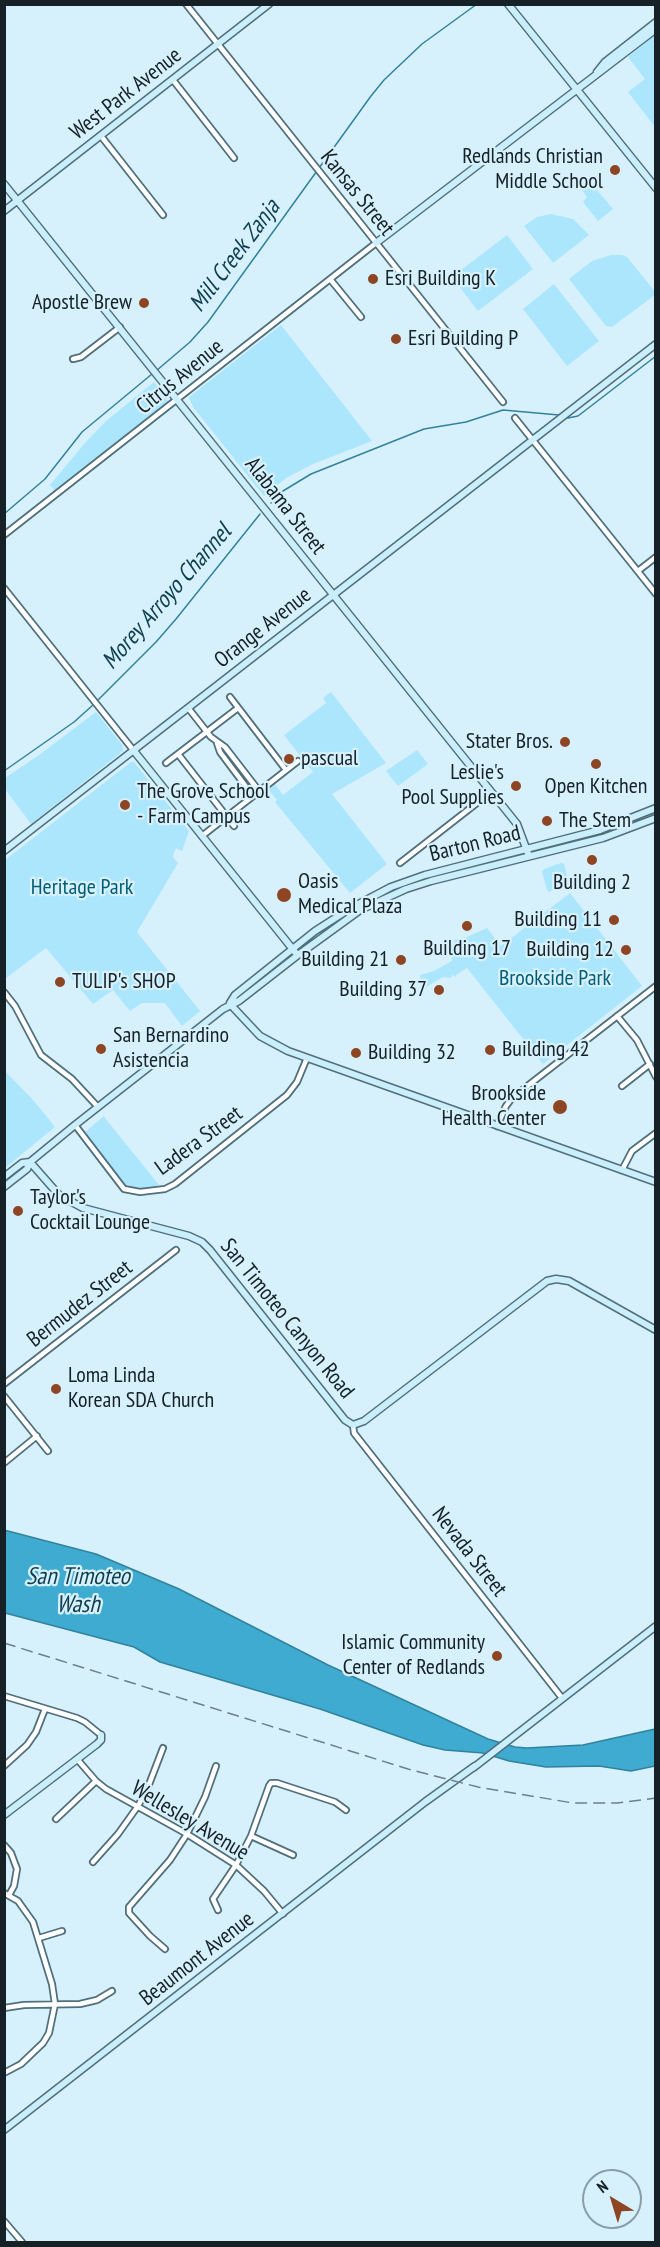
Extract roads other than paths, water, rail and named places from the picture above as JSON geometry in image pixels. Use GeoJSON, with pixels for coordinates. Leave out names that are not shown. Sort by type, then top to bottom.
{"type":"FeatureCollection","features":[{"type":"Feature","properties":{"kind":"main road","name":"West Park Avenue"},"geometry":{"type":"LineString","coordinates":[[4,211],[269,4]]}},
{"type":"Feature","properties":{"kind":"main road"},"geometry":{"type":"LineString","coordinates":[[508,4],[656,188]]}},
{"type":"Feature","properties":{"kind":"main road"},"geometry":{"type":"LineString","coordinates":[[376,243],[576,89],[596,73],[605,62],[656,22]]}},
{"type":"Feature","properties":{"kind":"main road"},"geometry":{"type":"LineString","coordinates":[[596,73],[606,68],[656,29]]}},
{"type":"Feature","properties":{"kind":"main road","name":"Alabama Street"},"geometry":{"type":"LineString","coordinates":[[4,184],[518,826],[528,853]]}},
{"type":"Feature","properties":{"kind":"main road","name":"Orange Avenue"},"geometry":{"type":"LineString","coordinates":[[4,851],[655,344]]}},
{"type":"Feature","properties":{"kind":"main road"},"geometry":{"type":"LineString","coordinates":[[134,751],[295,952]]}},
{"type":"Feature","properties":{"kind":"main road","name":"Barton Road"},"geometry":{"type":"LineString","coordinates":[[4,1187],[27,1170],[30,1162],[75,1125],[230,1004],[235,995],[295,952],[333,919],[369,902],[406,889],[655,813]]}},
{"type":"Feature","properties":{"kind":"main road"},"geometry":{"type":"LineString","coordinates":[[230,1004],[260,1036],[288,1051],[656,1182]]}},
{"type":"Feature","properties":{"kind":"main road","name":"Barton Road"},"geometry":{"type":"LineString","coordinates":[[4,1177],[22,1163],[30,1162]]}},
{"type":"Feature","properties":{"kind":"main road","name":"San Timoteo Canyon Road"},"geometry":{"type":"LineString","coordinates":[[30,1162],[59,1195],[83,1208],[189,1236],[202,1242],[345,1420],[353,1425],[364,1421],[547,1281],[560,1279],[569,1281],[656,1330]]}},
{"type":"Feature","properties":{"kind":"main road","name":"Beaumont Avenue"},"geometry":{"type":"LineString","coordinates":[[4,2130],[656,1626]]}},
{"type":"Feature","properties":{"kind":"main road"},"geometry":{"type":"LineString","coordinates":[[4,1815],[97,1744],[101,1736]]}},
{"type":"Feature","properties":{"kind":"street","name":"Kansas Street"},"geometry":{"type":"LineString","coordinates":[[186,4],[503,402]]}},
{"type":"Feature","properties":{"kind":"street"},"geometry":{"type":"LineString","coordinates":[[173,80],[234,158]]}},
{"type":"Feature","properties":{"kind":"street"},"geometry":{"type":"LineString","coordinates":[[101,136],[163,215]]}},
{"type":"Feature","properties":{"kind":"street","name":"Citrus Avenue"},"geometry":{"type":"LineString","coordinates":[[4,535],[376,243]]}},
{"type":"Feature","properties":{"kind":"street"},"geometry":{"type":"LineString","coordinates":[[330,279],[361,317]]}},
{"type":"Feature","properties":{"kind":"street"},"geometry":{"type":"LineString","coordinates":[[73,359],[81,357],[120,327]]}},
{"type":"Feature","properties":{"kind":"street"},"geometry":{"type":"LineString","coordinates":[[515,418],[656,594]]}},
{"type":"Feature","properties":{"kind":"street"},"geometry":{"type":"LineString","coordinates":[[638,571],[656,557]]}},
{"type":"Feature","properties":{"kind":"street"},"geometry":{"type":"LineString","coordinates":[[4,588],[134,751]]}},
{"type":"Feature","properties":{"kind":"street"},"geometry":{"type":"LineString","coordinates":[[230,697],[286,770]]}},
{"type":"Feature","properties":{"kind":"street"},"geometry":{"type":"LineString","coordinates":[[166,763],[238,708]]}},
{"type":"Feature","properties":{"kind":"street"},"geometry":{"type":"LineString","coordinates":[[189,709],[217,743],[225,747],[259,791]]}},
{"type":"Feature","properties":{"kind":"street"},"geometry":{"type":"LineString","coordinates":[[217,743],[220,752],[253,796]]}},
{"type":"Feature","properties":{"kind":"street"},"geometry":{"type":"LineString","coordinates":[[178,754],[234,826]]}},
{"type":"Feature","properties":{"kind":"street"},"geometry":{"type":"LineString","coordinates":[[202,836],[298,761]]}},
{"type":"Feature","properties":{"kind":"street"},"geometry":{"type":"LineString","coordinates":[[400,863],[491,792]]}},
{"type":"Feature","properties":{"kind":"street"},"geometry":{"type":"LineString","coordinates":[[497,1126],[512,1098],[656,986]]}},
{"type":"Feature","properties":{"kind":"street"},"geometry":{"type":"LineString","coordinates":[[4,992],[15,1006],[41,1055],[72,1079],[98,1107]]}},
{"type":"Feature","properties":{"kind":"street"},"geometry":{"type":"LineString","coordinates":[[617,1016],[637,1040],[656,1077]]}},
{"type":"Feature","properties":{"kind":"street","name":"Ladera Street"},"geometry":{"type":"LineString","coordinates":[[75,1125],[124,1189],[140,1192],[165,1188],[175,1184],[287,1095],[301,1075],[307,1058]]}},
{"type":"Feature","properties":{"kind":"street"},"geometry":{"type":"LineString","coordinates":[[622,1086],[650,1064]]}},
{"type":"Feature","properties":{"kind":"street"},"geometry":{"type":"LineString","coordinates":[[622,1170],[632,1151],[656,1133]]}},
{"type":"Feature","properties":{"kind":"street","name":"Bermudez Street"},"geometry":{"type":"LineString","coordinates":[[4,1384],[176,1250]]}},
{"type":"Feature","properties":{"kind":"street"},"geometry":{"type":"LineString","coordinates":[[4,1396],[48,1451]]}},
{"type":"Feature","properties":{"kind":"street","name":"Nevada Street"},"geometry":{"type":"LineString","coordinates":[[353,1425],[354,1433],[562,1698]]}},
{"type":"Feature","properties":{"kind":"street"},"geometry":{"type":"LineString","coordinates":[[4,1463],[37,1436]]}},
{"type":"Feature","properties":{"kind":"street"},"geometry":{"type":"LineString","coordinates":[[4,1696],[85,1722],[101,1736]]}},
{"type":"Feature","properties":{"kind":"street"},"geometry":{"type":"LineString","coordinates":[[4,1766],[27,1745],[36,1732],[45,1709]]}},
{"type":"Feature","properties":{"kind":"street"},"geometry":{"type":"LineString","coordinates":[[93,1862],[118,1834],[138,1806],[163,1748]]}},
{"type":"Feature","properties":{"kind":"street","name":"Wellesley Avenue"},"geometry":{"type":"LineString","coordinates":[[77,1759],[96,1781],[236,1865],[283,1914]]}},
{"type":"Feature","properties":{"kind":"street"},"geometry":{"type":"LineString","coordinates":[[165,1948],[150,1936],[129,1910],[130,1904],[170,1860],[187,1834],[205,1797],[216,1766]]}},
{"type":"Feature","properties":{"kind":"street"},"geometry":{"type":"LineString","coordinates":[[56,1819],[96,1781]]}},
{"type":"Feature","properties":{"kind":"street"},"geometry":{"type":"LineString","coordinates":[[218,1910],[213,1899],[236,1865],[251,1836],[271,1783],[335,1802],[346,1810]]}},
{"type":"Feature","properties":{"kind":"street"},"geometry":{"type":"LineString","coordinates":[[251,1836],[293,1855]]}},
{"type":"Feature","properties":{"kind":"street"},"geometry":{"type":"LineString","coordinates":[[4,1845],[11,1852],[17,1869],[14,1886],[7,1894],[26,1910],[33,1922],[52,1984],[55,2004],[49,2033],[43,2043],[21,2064],[4,2073]]}},
{"type":"Feature","properties":{"kind":"street"},"geometry":{"type":"LineString","coordinates":[[39,1938],[62,1931]]}},
{"type":"Feature","properties":{"kind":"street"},"geometry":{"type":"LineString","coordinates":[[4,2008],[24,2005],[89,2003],[112,1992]]}},
{"type":"Feature","properties":{"kind":"street"},"geometry":{"type":"LineString","coordinates":[[4,2221],[22,2242]]}},
{"type":"Feature","properties":{"kind":"water","name":"San Timoteo Wash"},"geometry":{"type":"Polygon","coordinates":[[[4,1530],[96,1554],[179,1589],[328,1665],[488,1739],[527,1748],[583,1745],[655,1729],[655,1766],[631,1771],[599,1766],[546,1767],[509,1761],[483,1753],[445,1750],[423,1745],[320,1709],[160,1662],[134,1647],[5,1613],[4,1530]]]}},
{"type":"Feature","properties":{"kind":"waterway","name":"Mill Creek Zanja"},"geometry":{"type":"LineString","coordinates":[[156,371],[190,342],[208,322],[384,80],[422,44],[477,4]]}},
{"type":"Feature","properties":{"kind":"waterway","name":"Morey Arroyo Channel"},"geometry":{"type":"LineString","coordinates":[[568,418],[578,416],[656,356]]}},
{"type":"Feature","properties":{"kind":"waterway","name":"Mill Creek Zanja"},"geometry":{"type":"LineString","coordinates":[[4,514],[45,479],[82,432],[152,374]]}},
{"type":"Feature","properties":{"kind":"waterway","name":"Morey Arroyo Channel"},"geometry":{"type":"LineString","coordinates":[[271,503],[283,491],[311,474],[424,429],[466,422],[503,410],[559,415]]}},
{"type":"Feature","properties":{"kind":"waterway","name":"Morey Arroyo Channel"},"geometry":{"type":"LineString","coordinates":[[98,700],[156,642],[260,514]]}},
{"type":"Feature","properties":{"kind":"waterway","name":"Morey Arroyo Channel"},"geometry":{"type":"LineString","coordinates":[[4,771],[74,722],[93,705]]}},
{"type":"Feature","properties":{"kind":"railway"},"geometry":{"type":"LineString","coordinates":[[4,1643],[408,1769],[478,1787],[573,1803],[617,1803],[656,1798]]}},
{"type":"Feature","properties":{"kind":"place","name":"Redlands Christian Middle School"},"geometry":{"type":"Point","coordinates":[615,170]}},
{"type":"Feature","properties":{"kind":"place","name":"Esri Building K"},"geometry":{"type":"Point","coordinates":[373,279]}},
{"type":"Feature","properties":{"kind":"place","name":"Apostle Brew"},"geometry":{"type":"Point","coordinates":[144,303]}},
{"type":"Feature","properties":{"kind":"place","name":"Esri Building P"},"geometry":{"type":"Point","coordinates":[396,339]}},
{"type":"Feature","properties":{"kind":"place","name":"Stater Bros."},"geometry":{"type":"Point","coordinates":[565,742]}},
{"type":"Feature","properties":{"kind":"place","name":"pascual"},"geometry":{"type":"Point","coordinates":[289,759]}},
{"type":"Feature","properties":{"kind":"place","name":"Open Kitchen"},"geometry":{"type":"Point","coordinates":[596,764]}},
{"type":"Feature","properties":{"kind":"place","name":"Leslie's Pool Supplies"},"geometry":{"type":"Point","coordinates":[516,786]}},
{"type":"Feature","properties":{"kind":"place","name":"The Grove School - Farm Campus"},"geometry":{"type":"Point","coordinates":[125,805]}},
{"type":"Feature","properties":{"kind":"place","name":"The Stem"},"geometry":{"type":"Point","coordinates":[547,821]}},
{"type":"Feature","properties":{"kind":"place","name":"Building 2"},"geometry":{"type":"Point","coordinates":[592,860]}},
{"type":"Feature","properties":{"kind":"place","name":"Oasis Medical Plaza"},"geometry":{"type":"Point","coordinates":[284,895]}},
{"type":"Feature","properties":{"kind":"place","name":"Building 11"},"geometry":{"type":"Point","coordinates":[614,920]}},
{"type":"Feature","properties":{"kind":"place","name":"Building 17"},"geometry":{"type":"Point","coordinates":[467,926]}},
{"type":"Feature","properties":{"kind":"place","name":"Building 12"},"geometry":{"type":"Point","coordinates":[626,950]}},
{"type":"Feature","properties":{"kind":"place","name":"Building 21"},"geometry":{"type":"Point","coordinates":[401,960]}},
{"type":"Feature","properties":{"kind":"place","name":"TULIP's SHOP"},"geometry":{"type":"Point","coordinates":[60,982]}},
{"type":"Feature","properties":{"kind":"place","name":"Building 37"},"geometry":{"type":"Point","coordinates":[439,990]}},
{"type":"Feature","properties":{"kind":"place","name":"San Bernardino Asistencia"},"geometry":{"type":"Point","coordinates":[101,1049]}},
{"type":"Feature","properties":{"kind":"place","name":"Building 42"},"geometry":{"type":"Point","coordinates":[490,1050]}},
{"type":"Feature","properties":{"kind":"place","name":"Building 32"},"geometry":{"type":"Point","coordinates":[356,1053]}},
{"type":"Feature","properties":{"kind":"place","name":"Brookside Health Center"},"geometry":{"type":"Point","coordinates":[560,1107]}},
{"type":"Feature","properties":{"kind":"place","name":"Taylor's Cocktail Lounge"},"geometry":{"type":"Point","coordinates":[18,1211]}},
{"type":"Feature","properties":{"kind":"place","name":"Loma Linda Korean SDA Church"},"geometry":{"type":"Point","coordinates":[56,1389]}},
{"type":"Feature","properties":{"kind":"place","name":"Islamic Community Center of Redlands"},"geometry":{"type":"Point","coordinates":[497,1656]}},
{"type":"Feature","properties":{"kind":"park label","name":"Heritage Park"},"geometry":{"type":"Point","coordinates":[82,888]}},
{"type":"Feature","properties":{"kind":"park label","name":"Brookside Park"},"geometry":{"type":"Point","coordinates":[555,979]}}]}
